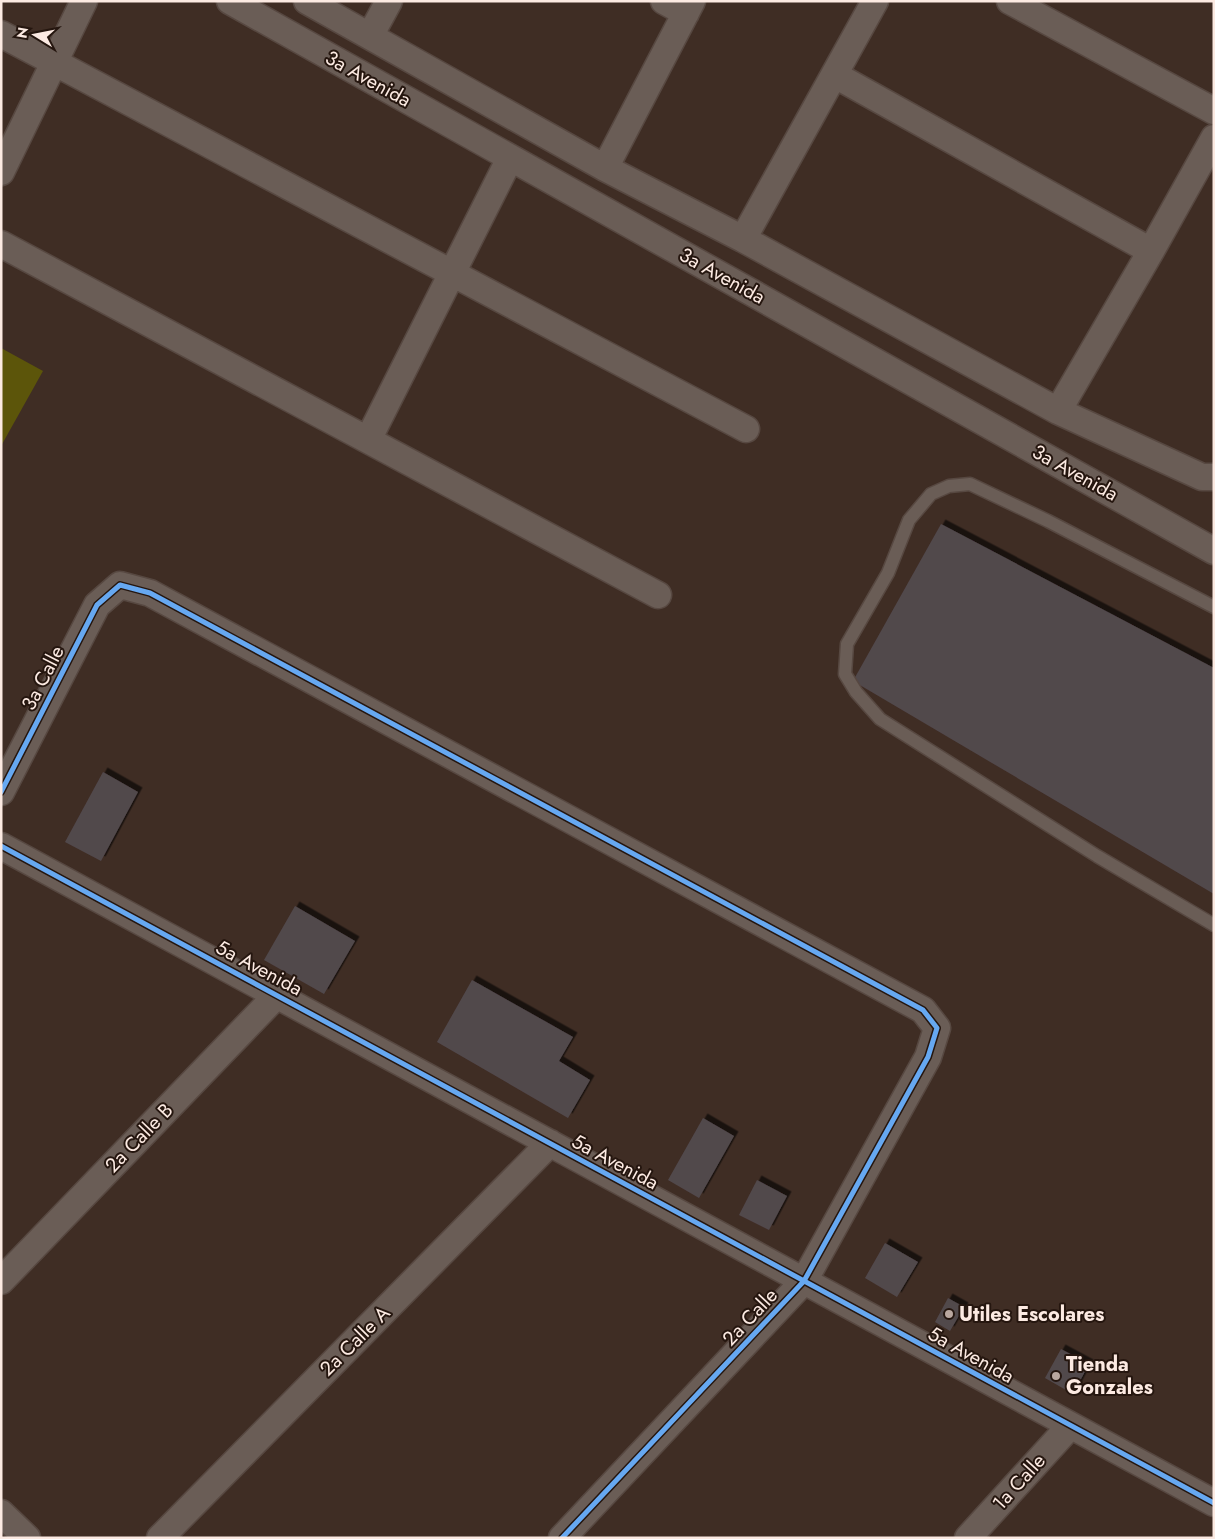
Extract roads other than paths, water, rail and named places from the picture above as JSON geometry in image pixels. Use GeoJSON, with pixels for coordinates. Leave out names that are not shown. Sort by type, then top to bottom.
{"type":"FeatureCollection","features":[{"type":"Feature","properties":{"kind":"street"},"geometry":{"type":"LineString","coordinates":[[1,172],[84,1]]}},
{"type":"Feature","properties":{"kind":"street","name":"3a Avenida"},"geometry":{"type":"LineString","coordinates":[[230,1],[1214,551]]}},
{"type":"Feature","properties":{"kind":"street"},"geometry":{"type":"LineString","coordinates":[[307,1],[605,168],[743,239],[1058,411],[1202,477],[1214,477]]}},
{"type":"Feature","properties":{"kind":"street"},"geometry":{"type":"LineString","coordinates":[[370,36],[388,1]]}},
{"type":"Feature","properties":{"kind":"street"},"geometry":{"type":"LineString","coordinates":[[743,239],[875,1]]}},
{"type":"Feature","properties":{"kind":"street"},"geometry":{"type":"LineString","coordinates":[[1010,1],[1214,110]]}},
{"type":"Feature","properties":{"kind":"street"},"geometry":{"type":"LineString","coordinates":[[605,168],[680,5]]}},
{"type":"Feature","properties":{"kind":"street"},"geometry":{"type":"LineString","coordinates":[[1,34],[746,429]]}},
{"type":"Feature","properties":{"kind":"street"},"geometry":{"type":"LineString","coordinates":[[835,75],[1151,251]]}},
{"type":"Feature","properties":{"kind":"street"},"geometry":{"type":"LineString","coordinates":[[1058,411],[1214,138]]}},
{"type":"Feature","properties":{"kind":"street"},"geometry":{"type":"LineString","coordinates":[[368,440],[510,158]]}},
{"type":"Feature","properties":{"kind":"street"},"geometry":{"type":"LineString","coordinates":[[1,244],[658,595]]}},
{"type":"Feature","properties":{"kind":"street","name":"3a Calle"},"geometry":{"type":"LineString","coordinates":[[1,792],[98,605],[120,585],[150,593],[923,1010],[937,1028]]}},
{"type":"Feature","properties":{"kind":"street","name":"5a Avenida"},"geometry":{"type":"LineString","coordinates":[[1,846],[1214,1503]]}},
{"type":"Feature","properties":{"kind":"street","name":"2a Calle B"},"geometry":{"type":"LineString","coordinates":[[1,1281],[277,995]]}},
{"type":"Feature","properties":{"kind":"street","name":"2a Calle"},"geometry":{"type":"LineString","coordinates":[[562,1538],[804,1281],[928,1057],[937,1028]]}},
{"type":"Feature","properties":{"kind":"street","name":"2a Calle A"},"geometry":{"type":"LineString","coordinates":[[160,1538],[550,1143]]}},
{"type":"Feature","properties":{"kind":"street","name":"1a Calle"},"geometry":{"type":"LineString","coordinates":[[968,1538],[1070,1426]]}},
{"type":"Feature","properties":{"kind":"street"},"geometry":{"type":"LineString","coordinates":[[1,1513],[27,1538]]}},
{"type":"Feature","properties":{"kind":"lane"},"geometry":{"type":"LineString","coordinates":[[1214,607],[970,484],[949,486],[931,494],[909,520],[888,574],[847,644],[845,674],[856,692],[880,719],[1097,856],[1214,925]]}},
{"type":"Feature","properties":{"kind":"place","name":"Utiles Escolares"},"geometry":{"type":"Point","coordinates":[949,1314]}},
{"type":"Feature","properties":{"kind":"place","name":"Tienda Gonzales"},"geometry":{"type":"Point","coordinates":[1056,1376]}}]}
